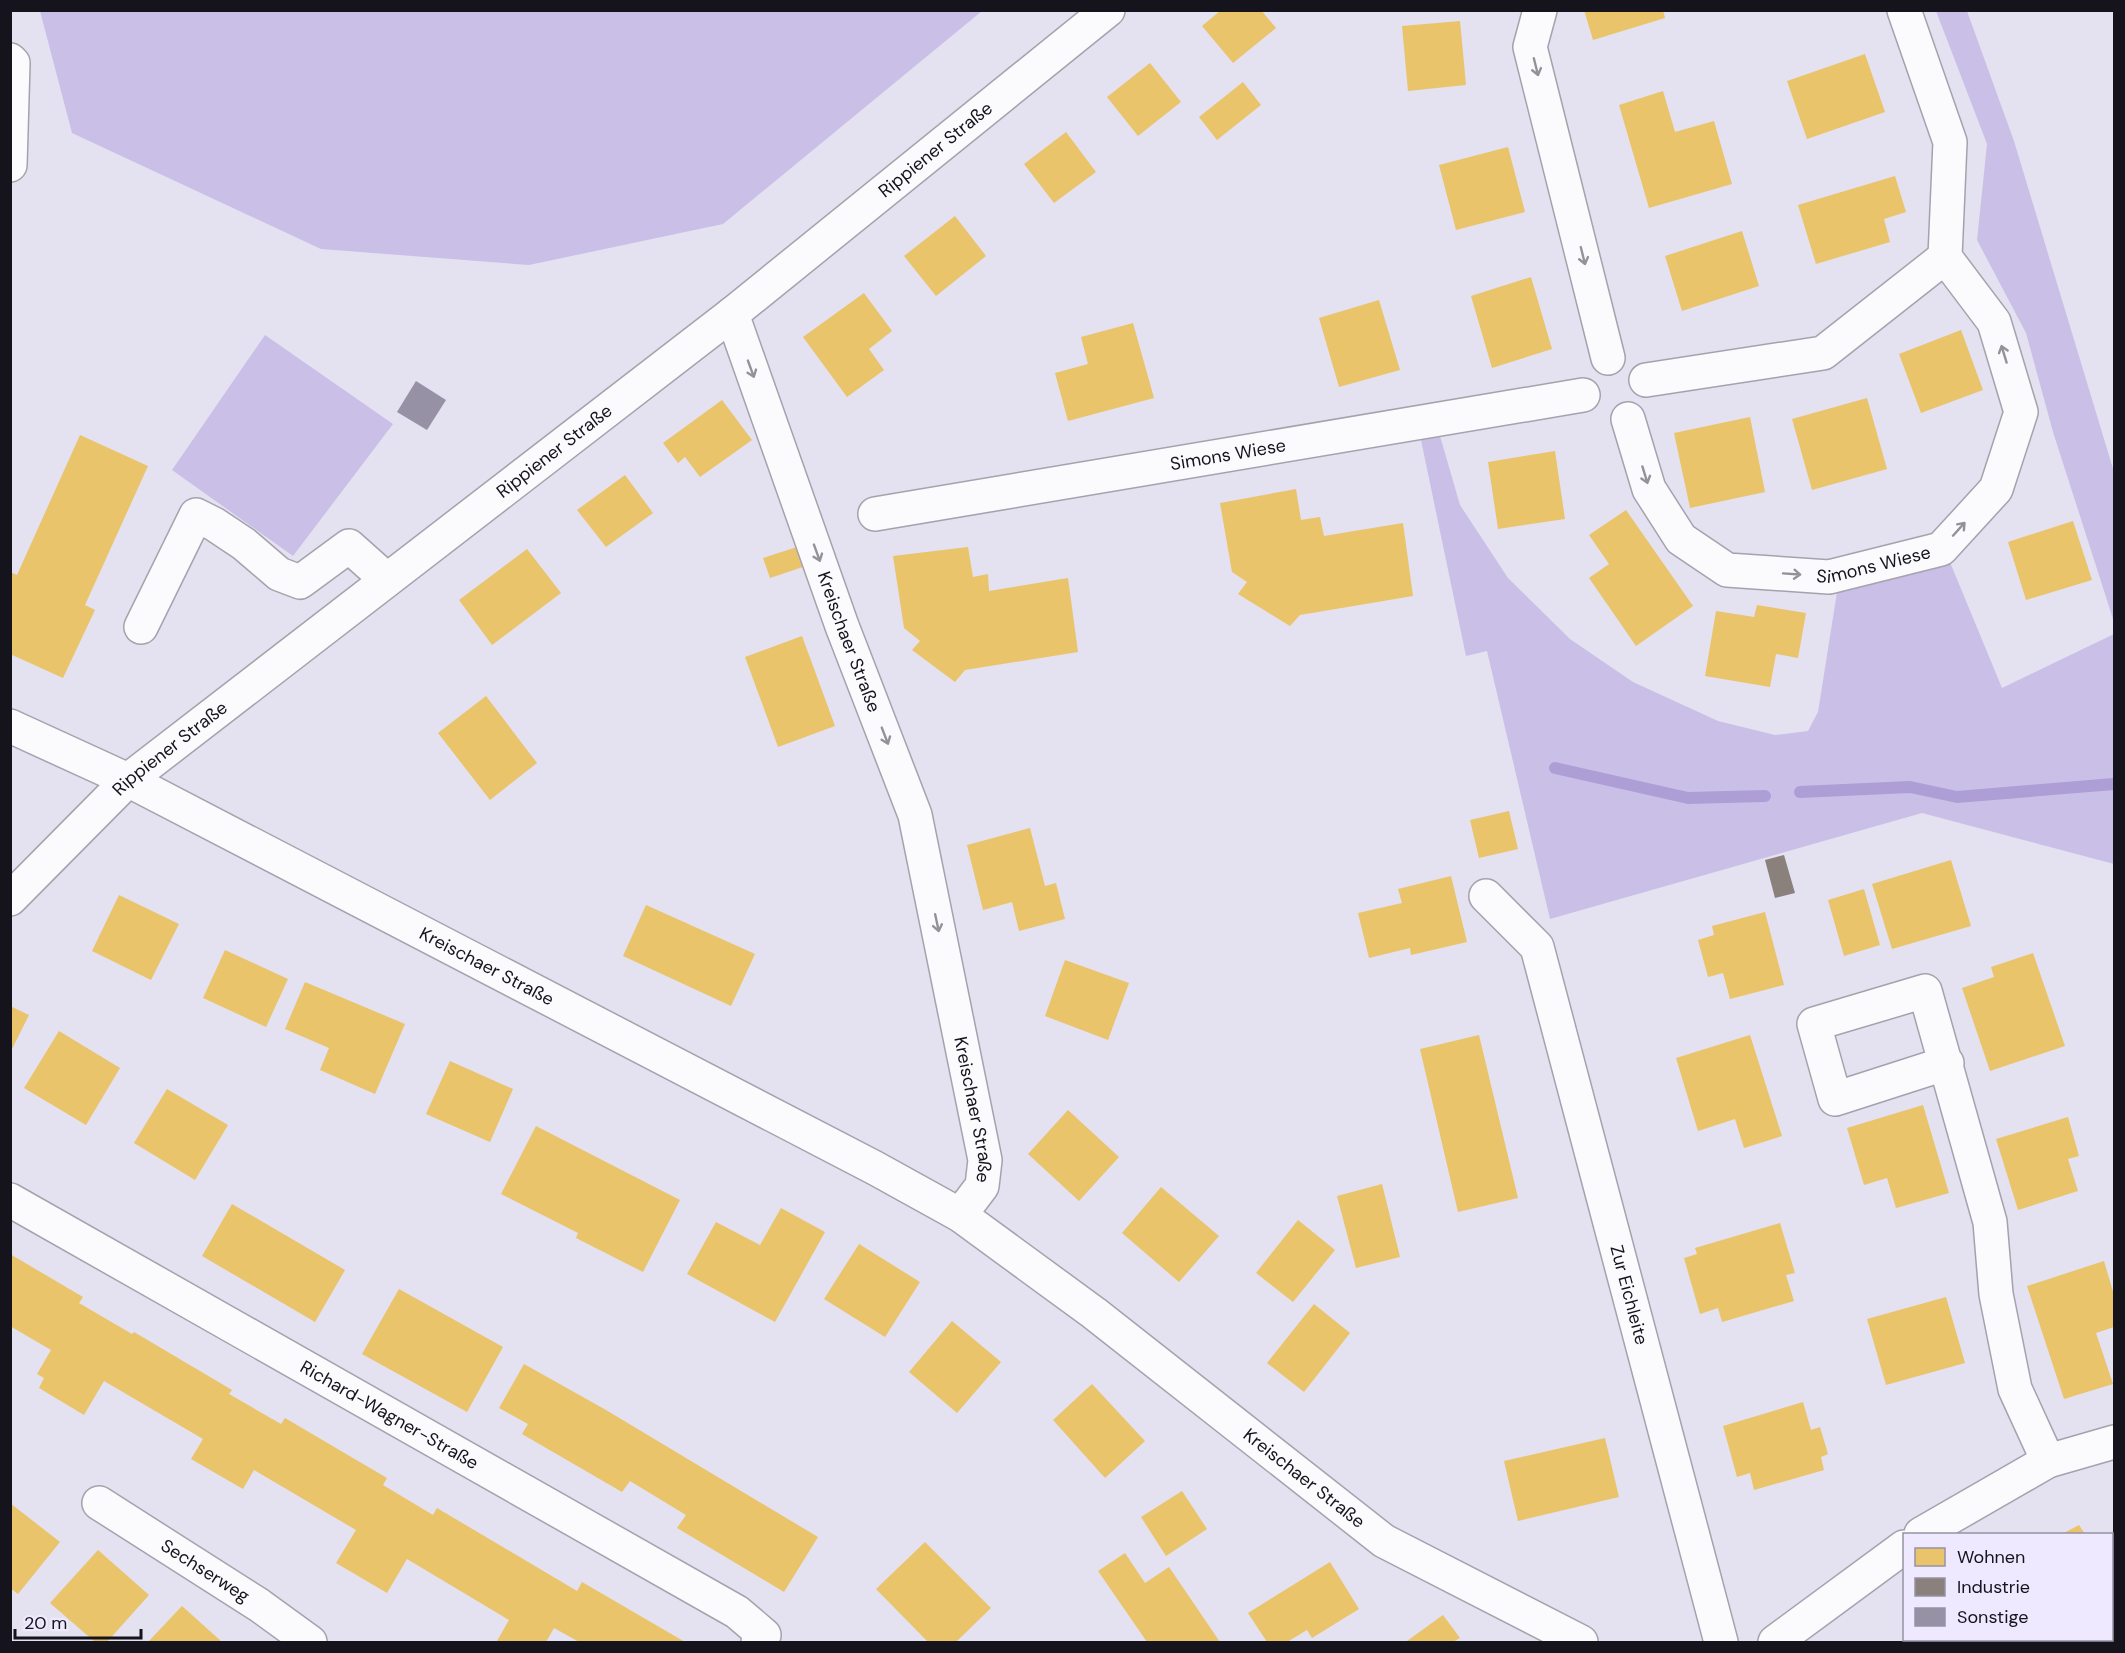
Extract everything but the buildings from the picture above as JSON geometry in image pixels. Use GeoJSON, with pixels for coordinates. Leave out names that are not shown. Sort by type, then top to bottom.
{"type":"FeatureCollection","features":[{"type":"Feature","properties":{"kind":"street","name":"Rippiener Straße"},"geometry":{"type":"LineString","coordinates":[[10,899],[128,780],[732,314],[1108,10]]}},
{"type":"Feature","properties":{"kind":"street"},"geometry":{"type":"LineString","coordinates":[[1540,10],[1530,47],[1608,358]]}},
{"type":"Feature","properties":{"kind":"street"},"geometry":{"type":"LineString","coordinates":[[1646,380],[1823,353],[1945,257],[1950,142],[1904,10]]}},
{"type":"Feature","properties":{"kind":"street"},"geometry":{"type":"LineString","coordinates":[[10,60],[13,63],[10,165]]}},
{"type":"Feature","properties":{"kind":"street","name":"Simons Wiese"},"geometry":{"type":"LineString","coordinates":[[1628,419],[1649,489],[1681,539],[1727,570],[1829,577],[1941,549],[1996,489],[2021,412],[1994,322],[1945,257]]}},
{"type":"Feature","properties":{"kind":"street","name":"Kreischaer Straße"},"geometry":{"type":"LineString","coordinates":[[732,314],[842,626],[915,815],[985,1160],[981,1186],[960,1215]]}},
{"type":"Feature","properties":{"kind":"street"},"geometry":{"type":"LineString","coordinates":[[1608,358],[1626,359],[1639,368],[1646,380],[1647,395],[1641,408],[1628,419],[1610,421],[1592,412],[1583,395],[1585,376],[1596,363],[1608,358]]}},
{"type":"Feature","properties":{"kind":"street","name":"Simons Wiese"},"geometry":{"type":"LineString","coordinates":[[875,514],[1583,395]]}},
{"type":"Feature","properties":{"kind":"street"},"geometry":{"type":"LineString","coordinates":[[141,627],[196,515],[244,544],[279,574],[300,582],[349,546],[386,579]]}},
{"type":"Feature","properties":{"kind":"street","name":"Kreischaer Straße"},"geometry":{"type":"LineString","coordinates":[[10,726],[128,780],[865,1162],[960,1215],[1094,1313],[1384,1541],[1581,1642]]}},
{"type":"Feature","properties":{"kind":"street","name":"Zur Eichleite"},"geometry":{"type":"LineString","coordinates":[[1486,896],[1537,947],[1721,1642]]}},
{"type":"Feature","properties":{"kind":"street"},"geometry":{"type":"LineString","coordinates":[[1947,1064],[1835,1099],[1814,1024],[1925,992],[1947,1064],[1990,1222],[1996,1294],[2015,1389],[2048,1461]]}},
{"type":"Feature","properties":{"kind":"street","name":"Richard-Wagner-Straße"},"geometry":{"type":"LineString","coordinates":[[10,1200],[727,1606],[737,1612],[761,1639]]}},
{"type":"Feature","properties":{"kind":"street"},"geometry":{"type":"LineString","coordinates":[[1923,1533],[2048,1461],[2115,1442]]}},
{"type":"Feature","properties":{"kind":"street","name":"Sechserweg"},"geometry":{"type":"LineString","coordinates":[[99,1503],[259,1605],[310,1642]]}},
{"type":"Feature","properties":{"kind":"street"},"geometry":{"type":"LineString","coordinates":[[1776,1642],[1903,1548]]}},
{"type":"Feature","properties":{"kind":"shaded area"},"geometry":{"type":"Polygon","coordinates":[[[40,10],[982,11],[723,224],[529,265],[321,249],[72,133],[40,10]]]}},
{"type":"Feature","properties":{"kind":"shaded area"},"geometry":{"type":"Polygon","coordinates":[[[1936,11],[1967,11],[2014,141],[2114,472],[2114,622],[2053,432],[2026,333],[1977,240],[1987,144],[1936,11]]]}},
{"type":"Feature","properties":{"kind":"shaded area"},"geometry":{"type":"Polygon","coordinates":[[[265,335],[393,424],[293,556],[172,470],[265,335]]]}},
{"type":"Feature","properties":{"kind":"shaded area"},"geometry":{"type":"Polygon","coordinates":[[[1440,436],[1460,505],[1508,578],[1570,639],[1633,682],[1718,721],[1775,735],[1808,731],[1818,712],[1838,586],[1947,555],[2002,688],[2114,634],[2114,864],[1922,813],[1550,919],[1487,651],[1466,656],[1421,440],[1440,436]]]}},
{"type":"Feature","properties":{"kind":"waterway"},"geometry":{"type":"LineString","coordinates":[[1555,768],[1688,798],[1765,796]]}},
{"type":"Feature","properties":{"kind":"waterway"},"geometry":{"type":"LineString","coordinates":[[1800,792],[1910,787],[1957,797],[2114,784]]}}]}
